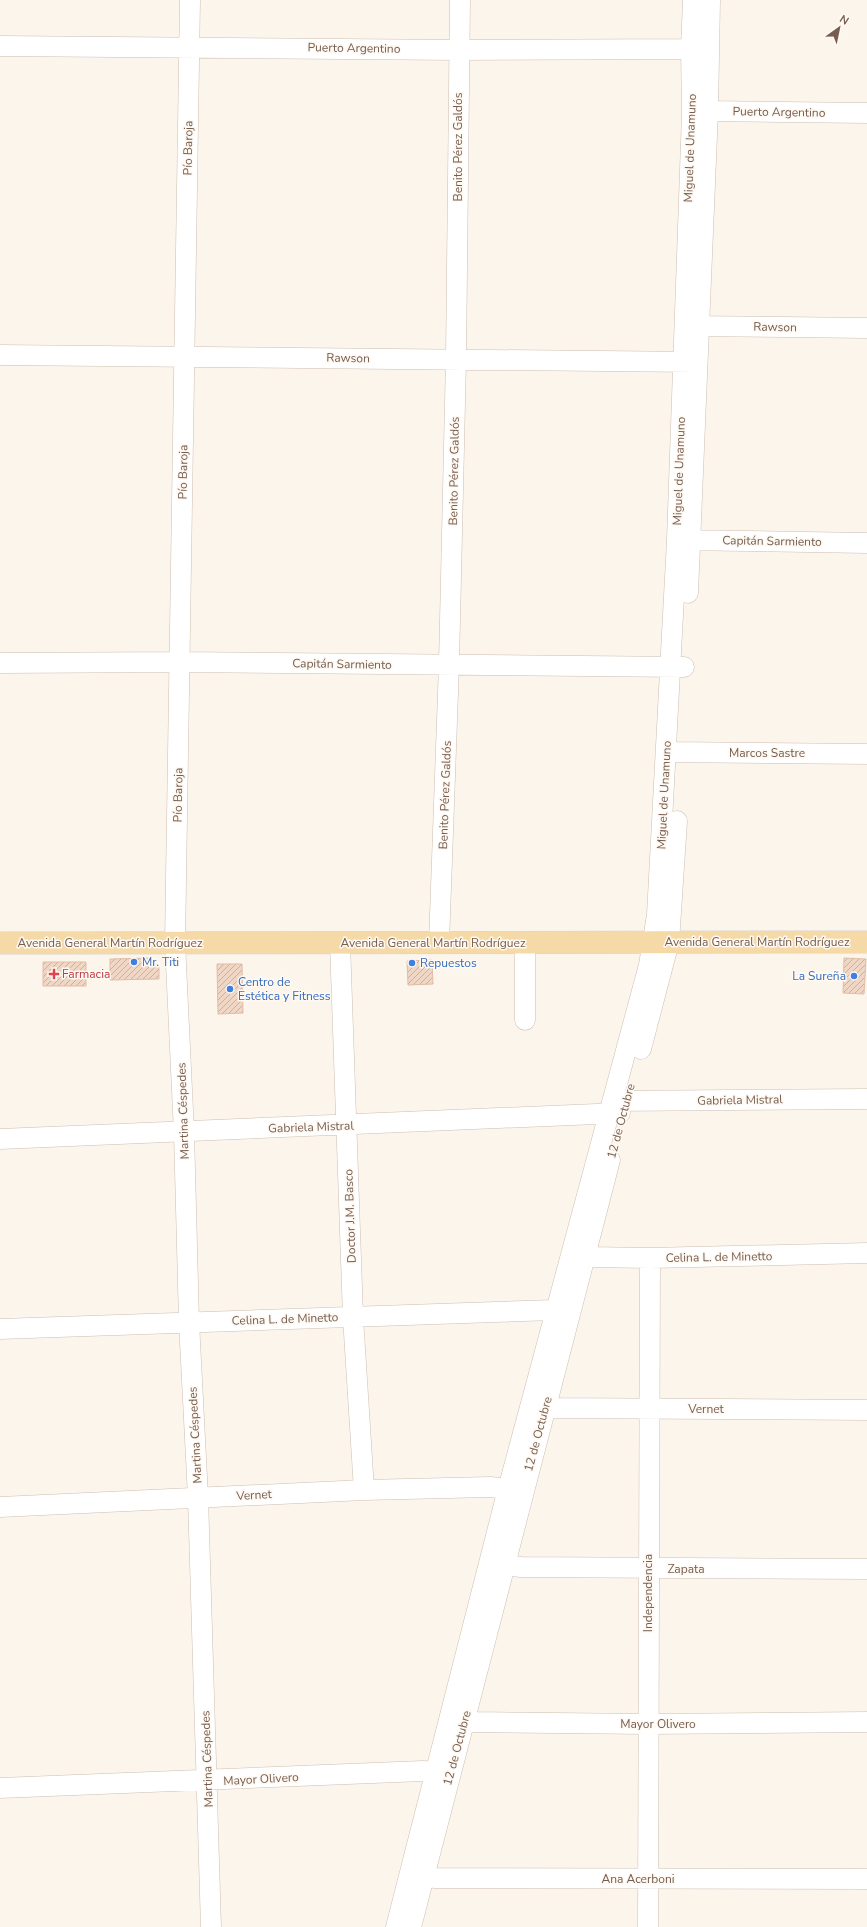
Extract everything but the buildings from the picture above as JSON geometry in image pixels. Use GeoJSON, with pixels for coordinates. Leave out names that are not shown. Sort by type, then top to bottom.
{"type":"FeatureCollection","features":[{"type":"Feature","properties":{"kind":"main road","name":"Avenida General Martín Rodríguez"},"geometry":{"type":"LineString","coordinates":[[0,944],[867,942]]}},
{"type":"Feature","properties":{"kind":"street","name":"Pío Baroja"},"geometry":{"type":"LineString","coordinates":[[175,943],[190,0]]}},
{"type":"Feature","properties":{"kind":"street","name":"Benito Pérez Galdós"},"geometry":{"type":"LineString","coordinates":[[440,943],[450,665],[456,359],[458,50],[460,0]]}},
{"type":"Feature","properties":{"kind":"street","name":"Miguel de Unamuno"},"geometry":{"type":"LineString","coordinates":[[661,942],[674,752],[684,540],[700,113],[700,49],[693,0]]}},
{"type":"Feature","properties":{"kind":"street","name":"Miguel de Unamuno"},"geometry":{"type":"LineString","coordinates":[[700,49],[710,0]]}},
{"type":"Feature","properties":{"kind":"street","name":"Puerto Argentino"},"geometry":{"type":"LineString","coordinates":[[0,46],[189,46],[458,50],[700,49]]}},
{"type":"Feature","properties":{"kind":"street","name":"Puerto Argentino"},"geometry":{"type":"LineString","coordinates":[[700,113],[867,113]]}},
{"type":"Feature","properties":{"kind":"street","name":"Rawson"},"geometry":{"type":"LineString","coordinates":[[691,326],[867,328]]}},
{"type":"Feature","properties":{"kind":"street","name":"Rawson"},"geometry":{"type":"LineString","coordinates":[[0,355],[690,361]]}},
{"type":"Feature","properties":{"kind":"street","name":"Capitán Sarmiento"},"geometry":{"type":"LineString","coordinates":[[684,540],[867,543]]}},
{"type":"Feature","properties":{"kind":"street","name":"Capitán Sarmiento"},"geometry":{"type":"LineString","coordinates":[[0,663],[180,662],[678,667]]}},
{"type":"Feature","properties":{"kind":"street","name":"Marcos Sastre"},"geometry":{"type":"LineString","coordinates":[[674,752],[867,754]]}},
{"type":"Feature","properties":{"kind":"street"},"geometry":{"type":"LineString","coordinates":[[525,942],[525,1020]]}},
{"type":"Feature","properties":{"kind":"street","name":"12 de Octubre"},"geometry":{"type":"LineString","coordinates":[[458,1717],[508,1488],[563,1312],[661,942]]}},
{"type":"Feature","properties":{"kind":"street","name":"Martina Céspedes"},"geometry":{"type":"LineString","coordinates":[[175,943],[184,1132],[189,1322],[198,1497],[208,1781],[211,1927]]}},
{"type":"Feature","properties":{"kind":"street","name":"Doctor J.M. Basco"},"geometry":{"type":"LineString","coordinates":[[340,943],[348,1126],[353,1317],[364,1490]]}},
{"type":"Feature","properties":{"kind":"street","name":"Gabriela Mistral"},"geometry":{"type":"LineString","coordinates":[[0,1139],[348,1126],[617,1107],[867,1099]]}},
{"type":"Feature","properties":{"kind":"street","name":"Celina L. de Minetto"},"geometry":{"type":"LineString","coordinates":[[579,1254],[650,1258],[867,1254]]}},
{"type":"Feature","properties":{"kind":"street","name":"Independencia"},"geometry":{"type":"LineString","coordinates":[[648,1927],[650,1258]]}},
{"type":"Feature","properties":{"kind":"street","name":"12 de Octubre"},"geometry":{"type":"LineString","coordinates":[[396,1927],[417,1874],[458,1717],[505,1565],[545,1408],[563,1312]]}},
{"type":"Feature","properties":{"kind":"street","name":"Celina L. de Minetto"},"geometry":{"type":"LineString","coordinates":[[0,1329],[353,1317],[563,1312]]}},
{"type":"Feature","properties":{"kind":"street","name":"Vernet"},"geometry":{"type":"LineString","coordinates":[[545,1408],[867,1410]]}},
{"type":"Feature","properties":{"kind":"street","name":"Vernet"},"geometry":{"type":"LineString","coordinates":[[0,1507],[364,1490],[490,1487],[508,1488]]}},
{"type":"Feature","properties":{"kind":"street","name":"Zapata"},"geometry":{"type":"LineString","coordinates":[[505,1565],[521,1567],[648,1569],[867,1569]]}},
{"type":"Feature","properties":{"kind":"street","name":"Mayor Olivero"},"geometry":{"type":"LineString","coordinates":[[458,1717],[474,1722],[648,1724],[867,1722]]}},
{"type":"Feature","properties":{"kind":"street","name":"Mayor Olivero"},"geometry":{"type":"LineString","coordinates":[[0,1788],[208,1781],[423,1771],[442,1775]]}},
{"type":"Feature","properties":{"kind":"street","name":"12 de Octubre"},"geometry":{"type":"LineString","coordinates":[[411,1927],[417,1874]]}},
{"type":"Feature","properties":{"kind":"street","name":"Ana Acerboni"},"geometry":{"type":"LineString","coordinates":[[417,1874],[435,1878],[867,1879]]}},
{"type":"Feature","properties":{"kind":"place","name":"Mr. Titi"},"geometry":{"type":"Point","coordinates":[134,962]}},
{"type":"Feature","properties":{"kind":"place","name":"Repuestos"},"geometry":{"type":"Point","coordinates":[412,963]}},
{"type":"Feature","properties":{"kind":"place","name":"Farmacia"},"geometry":{"type":"Point","coordinates":[54,974]}},
{"type":"Feature","properties":{"kind":"place","name":"La Sureña"},"geometry":{"type":"Point","coordinates":[854,976]}},
{"type":"Feature","properties":{"kind":"place","name":"Centro de Estética y Fitness"},"geometry":{"type":"Point","coordinates":[230,989]}}]}
